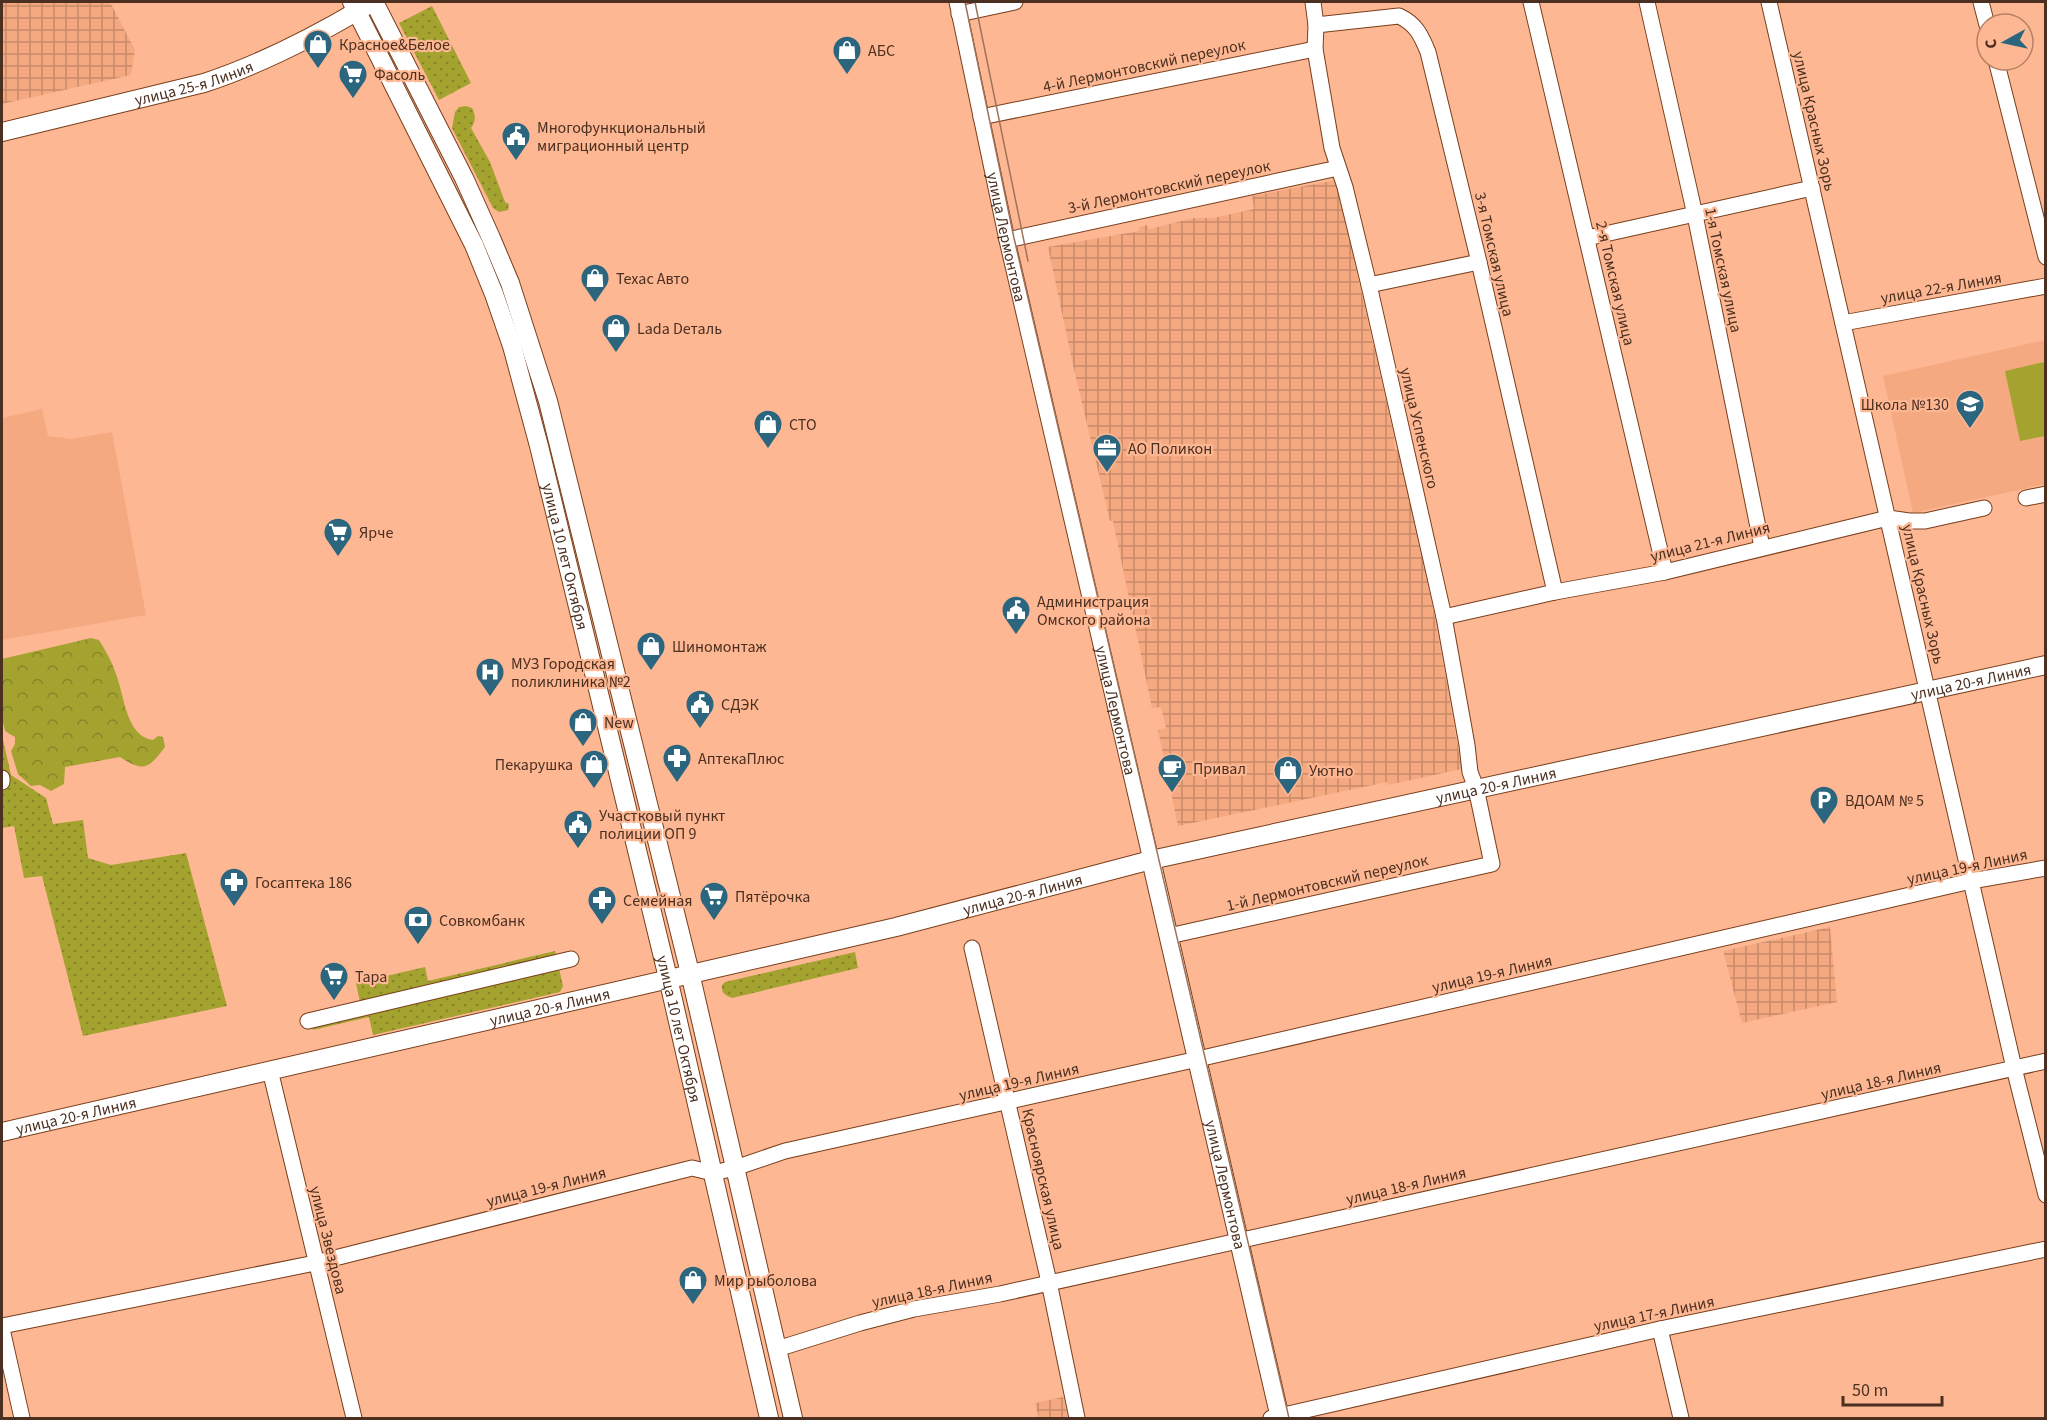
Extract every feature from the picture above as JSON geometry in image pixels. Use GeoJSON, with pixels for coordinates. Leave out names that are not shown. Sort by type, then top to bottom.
{"type":"FeatureCollection","features":[{"type":"Feature","properties":{"kind":"main road","name":"улица 25-я Линия"},"geometry":{"type":"LineString","coordinates":[[2,132],[179,89],[234,73],[279,54],[364,4]]}},
{"type":"Feature","properties":{"kind":"main road","name":"улица 10 лет Октября"},"geometry":{"type":"LineString","coordinates":[[364,4],[464,178],[510,283],[529,338],[552,417],[690,973],[793,1419]]}},
{"type":"Feature","properties":{"kind":"main road","name":"улица 10 лет Октября"},"geometry":{"type":"LineString","coordinates":[[364,4],[474,245],[512,346],[539,446],[668,978],[769,1419]]}},
{"type":"Feature","properties":{"kind":"main road","name":"улица 20-я Линия"},"geometry":{"type":"LineString","coordinates":[[2,1132],[928,919],[1151,860],[2046,665]]}},
{"type":"Feature","properties":{"kind":"main road","name":"улица Лермонтова"},"geometry":{"type":"LineString","coordinates":[[1151,860],[1198,1059],[1277,1418]]}},
{"type":"Feature","properties":{"kind":"street"},"geometry":{"type":"LineString","coordinates":[[958,8],[1014,2]]}},
{"type":"Feature","properties":{"kind":"street","name":"улица Успенского"},"geometry":{"type":"LineString","coordinates":[[1313,2],[1316,25],[1315,49],[1330,138],[1369,285],[1444,617],[1467,745],[1467,759],[1476,788],[1492,864]]}},
{"type":"Feature","properties":{"kind":"street","name":"2-я Томская улица"},"geometry":{"type":"LineString","coordinates":[[1531,2],[1665,572]]}},
{"type":"Feature","properties":{"kind":"street","name":"1-я Томская улица"},"geometry":{"type":"LineString","coordinates":[[1647,2],[1695,214],[1762,547]]}},
{"type":"Feature","properties":{"kind":"street","name":"улица Красных Зорь"},"geometry":{"type":"LineString","coordinates":[[1769,2],[2014,1068],[2046,1195]]}},
{"type":"Feature","properties":{"kind":"street","name":"улица Лермонтова"},"geometry":{"type":"LineString","coordinates":[[958,8],[1007,240],[1151,860]]}},
{"type":"Feature","properties":{"kind":"street","name":"3-я Томская улица"},"geometry":{"type":"LineString","coordinates":[[1316,25],[1399,16],[1411,21],[1428,52],[1555,592]]}},
{"type":"Feature","properties":{"kind":"street","name":"4-й Лермонтовский переулок"},"geometry":{"type":"LineString","coordinates":[[981,117],[1315,49]]}},
{"type":"Feature","properties":{"kind":"street"},"geometry":{"type":"LineString","coordinates":[[1999,72],[2046,256]]}},
{"type":"Feature","properties":{"kind":"street","name":"3-й Лермонтовский переулок"},"geometry":{"type":"LineString","coordinates":[[1007,240],[1338,168]]}},
{"type":"Feature","properties":{"kind":"street"},"geometry":{"type":"LineString","coordinates":[[1587,238],[1812,188]]}},
{"type":"Feature","properties":{"kind":"street"},"geometry":{"type":"LineString","coordinates":[[1369,285],[1479,262]]}},
{"type":"Feature","properties":{"kind":"street","name":"улица 22-я Линия"},"geometry":{"type":"LineString","coordinates":[[1844,323],[2046,286]]}},
{"type":"Feature","properties":{"kind":"street"},"geometry":{"type":"LineString","coordinates":[[2026,498],[2046,494]]}},
{"type":"Feature","properties":{"kind":"street","name":"улица 21-я Линия"},"geometry":{"type":"LineString","coordinates":[[1444,617],[1555,592],[1665,572],[1888,518],[1925,521],[1984,508]]}},
{"type":"Feature","properties":{"kind":"street","name":"1-й Лермонтовский переулок"},"geometry":{"type":"LineString","coordinates":[[1169,936],[1492,864]]}},
{"type":"Feature","properties":{"kind":"street","name":"улица 19-я Линия"},"geometry":{"type":"LineString","coordinates":[[2,1328],[315,1263],[692,1168],[712,1173],[735,1168],[785,1151],[1198,1059],[1971,881],[2046,868]]}},
{"type":"Feature","properties":{"kind":"street","name":"Красноярская улица"},"geometry":{"type":"LineString","coordinates":[[972,948],[1049,1282],[1077,1419]]}},
{"type":"Feature","properties":{"kind":"street"},"geometry":{"type":"LineString","coordinates":[[308,1021],[571,959]]}},
{"type":"Feature","properties":{"kind":"street","name":"улица 18-я Линия"},"geometry":{"type":"LineString","coordinates":[[777,1349],[914,1309],[1000,1294],[2046,1061]]}},
{"type":"Feature","properties":{"kind":"street","name":"улица Звездова"},"geometry":{"type":"LineString","coordinates":[[270,1070],[354,1419]]}},
{"type":"Feature","properties":{"kind":"street","name":"улица 17-я Линия"},"geometry":{"type":"LineString","coordinates":[[1277,1418],[1660,1329],[2046,1249]]}},
{"type":"Feature","properties":{"kind":"street"},"geometry":{"type":"LineString","coordinates":[[2,1328],[22,1419]]}},
{"type":"Feature","properties":{"kind":"street"},"geometry":{"type":"LineString","coordinates":[[1660,1329],[1681,1419]]}},
{"type":"Feature","properties":{"kind":"shaded area"},"geometry":{"type":"Polygon","coordinates":[[[2,2],[110,2],[135,50],[131,75],[2,104],[2,2]]]}},
{"type":"Feature","properties":{"kind":"shaded area"},"geometry":{"type":"Polygon","coordinates":[[[1336,180],[1394,436],[1395,450],[1401,450],[1417,518],[1462,769],[1388,785],[1387,782],[1178,826],[1158,730],[1166,728],[1161,707],[1152,708],[1113,521],[1110,521],[1048,247],[1139,231],[1139,227],[1147,225],[1149,229],[1194,218],[1213,218],[1254,209],[1252,196],[1336,180]]]}},
{"type":"Feature","properties":{"kind":"shaded area","name":"Школа №130"},"geometry":{"type":"Polygon","coordinates":[[[2045,340],[2045,484],[1913,513],[1883,376],[2045,340]]]}},
{"type":"Feature","properties":{"kind":"shaded area"},"geometry":{"type":"Polygon","coordinates":[[[42,409],[48,436],[72,439],[112,432],[146,615],[2,640],[2,418],[42,409]]]}},
{"type":"Feature","properties":{"kind":"shaded area"},"geometry":{"type":"Polygon","coordinates":[[[1830,927],[1837,1002],[1742,1023],[1723,951],[1830,927]]]}},
{"type":"Feature","properties":{"kind":"shaded area"},"geometry":{"type":"Polygon","coordinates":[[[1063,1397],[1068,1418],[1039,1418],[1035,1403],[1063,1397]]]}},
{"type":"Feature","properties":{"kind":"green space"},"geometry":{"type":"Polygon","coordinates":[[[432,6],[471,83],[439,100],[399,23],[432,6]]]}},
{"type":"Feature","properties":{"kind":"green space"},"geometry":{"type":"Polygon","coordinates":[[[459,107],[472,108],[475,121],[471,128],[490,162],[505,202],[509,204],[508,210],[499,212],[493,208],[452,128],[455,112],[459,107]]]}},
{"type":"Feature","properties":{"kind":"green space"},"geometry":{"type":"Polygon","coordinates":[[[2044,362],[2046,370],[2045,436],[2020,441],[2005,371],[2044,362]]]}},
{"type":"Feature","properties":{"kind":"green space"},"geometry":{"type":"Polygon","coordinates":[[[91,638],[99,640],[109,657],[127,713],[137,731],[153,740],[158,736],[163,737],[165,747],[155,760],[146,766],[135,765],[120,757],[65,767],[64,784],[51,791],[40,785],[31,786],[18,774],[11,751],[15,744],[15,737],[5,731],[2,718],[2,659],[91,638]]]}},
{"type":"Feature","properties":{"kind":"green space"},"geometry":{"type":"Polygon","coordinates":[[[2,735],[11,775],[46,798],[53,824],[83,820],[88,858],[111,865],[186,853],[227,1006],[83,1036],[42,876],[24,878],[14,826],[2,828],[2,735]]]}},
{"type":"Feature","properties":{"kind":"green space"},"geometry":{"type":"Polygon","coordinates":[[[555,951],[563,986],[560,992],[373,1035],[369,1017],[313,1030],[309,1014],[360,1002],[356,983],[425,967],[428,981],[555,951]]]}},
{"type":"Feature","properties":{"kind":"green space"},"geometry":{"type":"Polygon","coordinates":[[[855,952],[858,968],[732,998],[725,995],[722,990],[725,982],[855,952]]]}},
{"type":"Feature","properties":{"kind":"tram line"},"geometry":{"type":"LineString","coordinates":[[965,2],[1014,238],[1289,1418]]}},
{"type":"Feature","properties":{"kind":"tram line"},"geometry":{"type":"LineString","coordinates":[[975,2],[1028,261]]}},
{"type":"Feature","properties":{"kind":"place","name":"Красное&Белое"},"geometry":{"type":"Point","coordinates":[318,70]}},
{"type":"Feature","properties":{"kind":"place","name":"АБС"},"geometry":{"type":"Point","coordinates":[847,76]}},
{"type":"Feature","properties":{"kind":"place","name":"Фасоль"},"geometry":{"type":"Point","coordinates":[353,100]}},
{"type":"Feature","properties":{"kind":"place","name":"Многофункциональный миграционный центр"},"geometry":{"type":"Point","coordinates":[516,162]}},
{"type":"Feature","properties":{"kind":"place","name":"Техас Авто"},"geometry":{"type":"Point","coordinates":[595,304]}},
{"type":"Feature","properties":{"kind":"place","name":"Lada Dеталь"},"geometry":{"type":"Point","coordinates":[616,354]}},
{"type":"Feature","properties":{"kind":"place","name":"Школа №130"},"geometry":{"type":"Point","coordinates":[1970,430]}},
{"type":"Feature","properties":{"kind":"place","name":"СТО"},"geometry":{"type":"Point","coordinates":[768,450]}},
{"type":"Feature","properties":{"kind":"place","name":"АО Поликон"},"geometry":{"type":"Point","coordinates":[1107,474]}},
{"type":"Feature","properties":{"kind":"place","name":"Ярче"},"geometry":{"type":"Point","coordinates":[338,558]}},
{"type":"Feature","properties":{"kind":"place","name":"Администрация Омского района"},"geometry":{"type":"Point","coordinates":[1016,636]}},
{"type":"Feature","properties":{"kind":"place","name":"Шиномонтаж"},"geometry":{"type":"Point","coordinates":[651,672]}},
{"type":"Feature","properties":{"kind":"place","name":"МУЗ Городская поликлиника №2"},"geometry":{"type":"Point","coordinates":[490,698]}},
{"type":"Feature","properties":{"kind":"place","name":"СДЭК"},"geometry":{"type":"Point","coordinates":[700,730]}},
{"type":"Feature","properties":{"kind":"place","name":"New"},"geometry":{"type":"Point","coordinates":[583,748]}},
{"type":"Feature","properties":{"kind":"place","name":"АптекаПлюс"},"geometry":{"type":"Point","coordinates":[677,784]}},
{"type":"Feature","properties":{"kind":"place","name":"Пекарушка"},"geometry":{"type":"Point","coordinates":[594,790]}},
{"type":"Feature","properties":{"kind":"place","name":"Привал"},"geometry":{"type":"Point","coordinates":[1172,794]}},
{"type":"Feature","properties":{"kind":"place","name":"Уютно"},"geometry":{"type":"Point","coordinates":[1288,796]}},
{"type":"Feature","properties":{"kind":"place","name":"ВДОАМ № 5"},"geometry":{"type":"Point","coordinates":[1824,826]}},
{"type":"Feature","properties":{"kind":"place","name":"Участковый пункт полиции ОП 9"},"geometry":{"type":"Point","coordinates":[578,850]}},
{"type":"Feature","properties":{"kind":"place","name":"Госаптека 186"},"geometry":{"type":"Point","coordinates":[234,908]}},
{"type":"Feature","properties":{"kind":"place","name":"Пятёрочка"},"geometry":{"type":"Point","coordinates":[714,922]}},
{"type":"Feature","properties":{"kind":"place","name":"Семейная"},"geometry":{"type":"Point","coordinates":[602,926]}},
{"type":"Feature","properties":{"kind":"place","name":"Совкомбанк"},"geometry":{"type":"Point","coordinates":[418,946]}},
{"type":"Feature","properties":{"kind":"place","name":"Тара"},"geometry":{"type":"Point","coordinates":[334,1002]}},
{"type":"Feature","properties":{"kind":"place","name":"Мир рыболова"},"geometry":{"type":"Point","coordinates":[693,1306]}}]}
